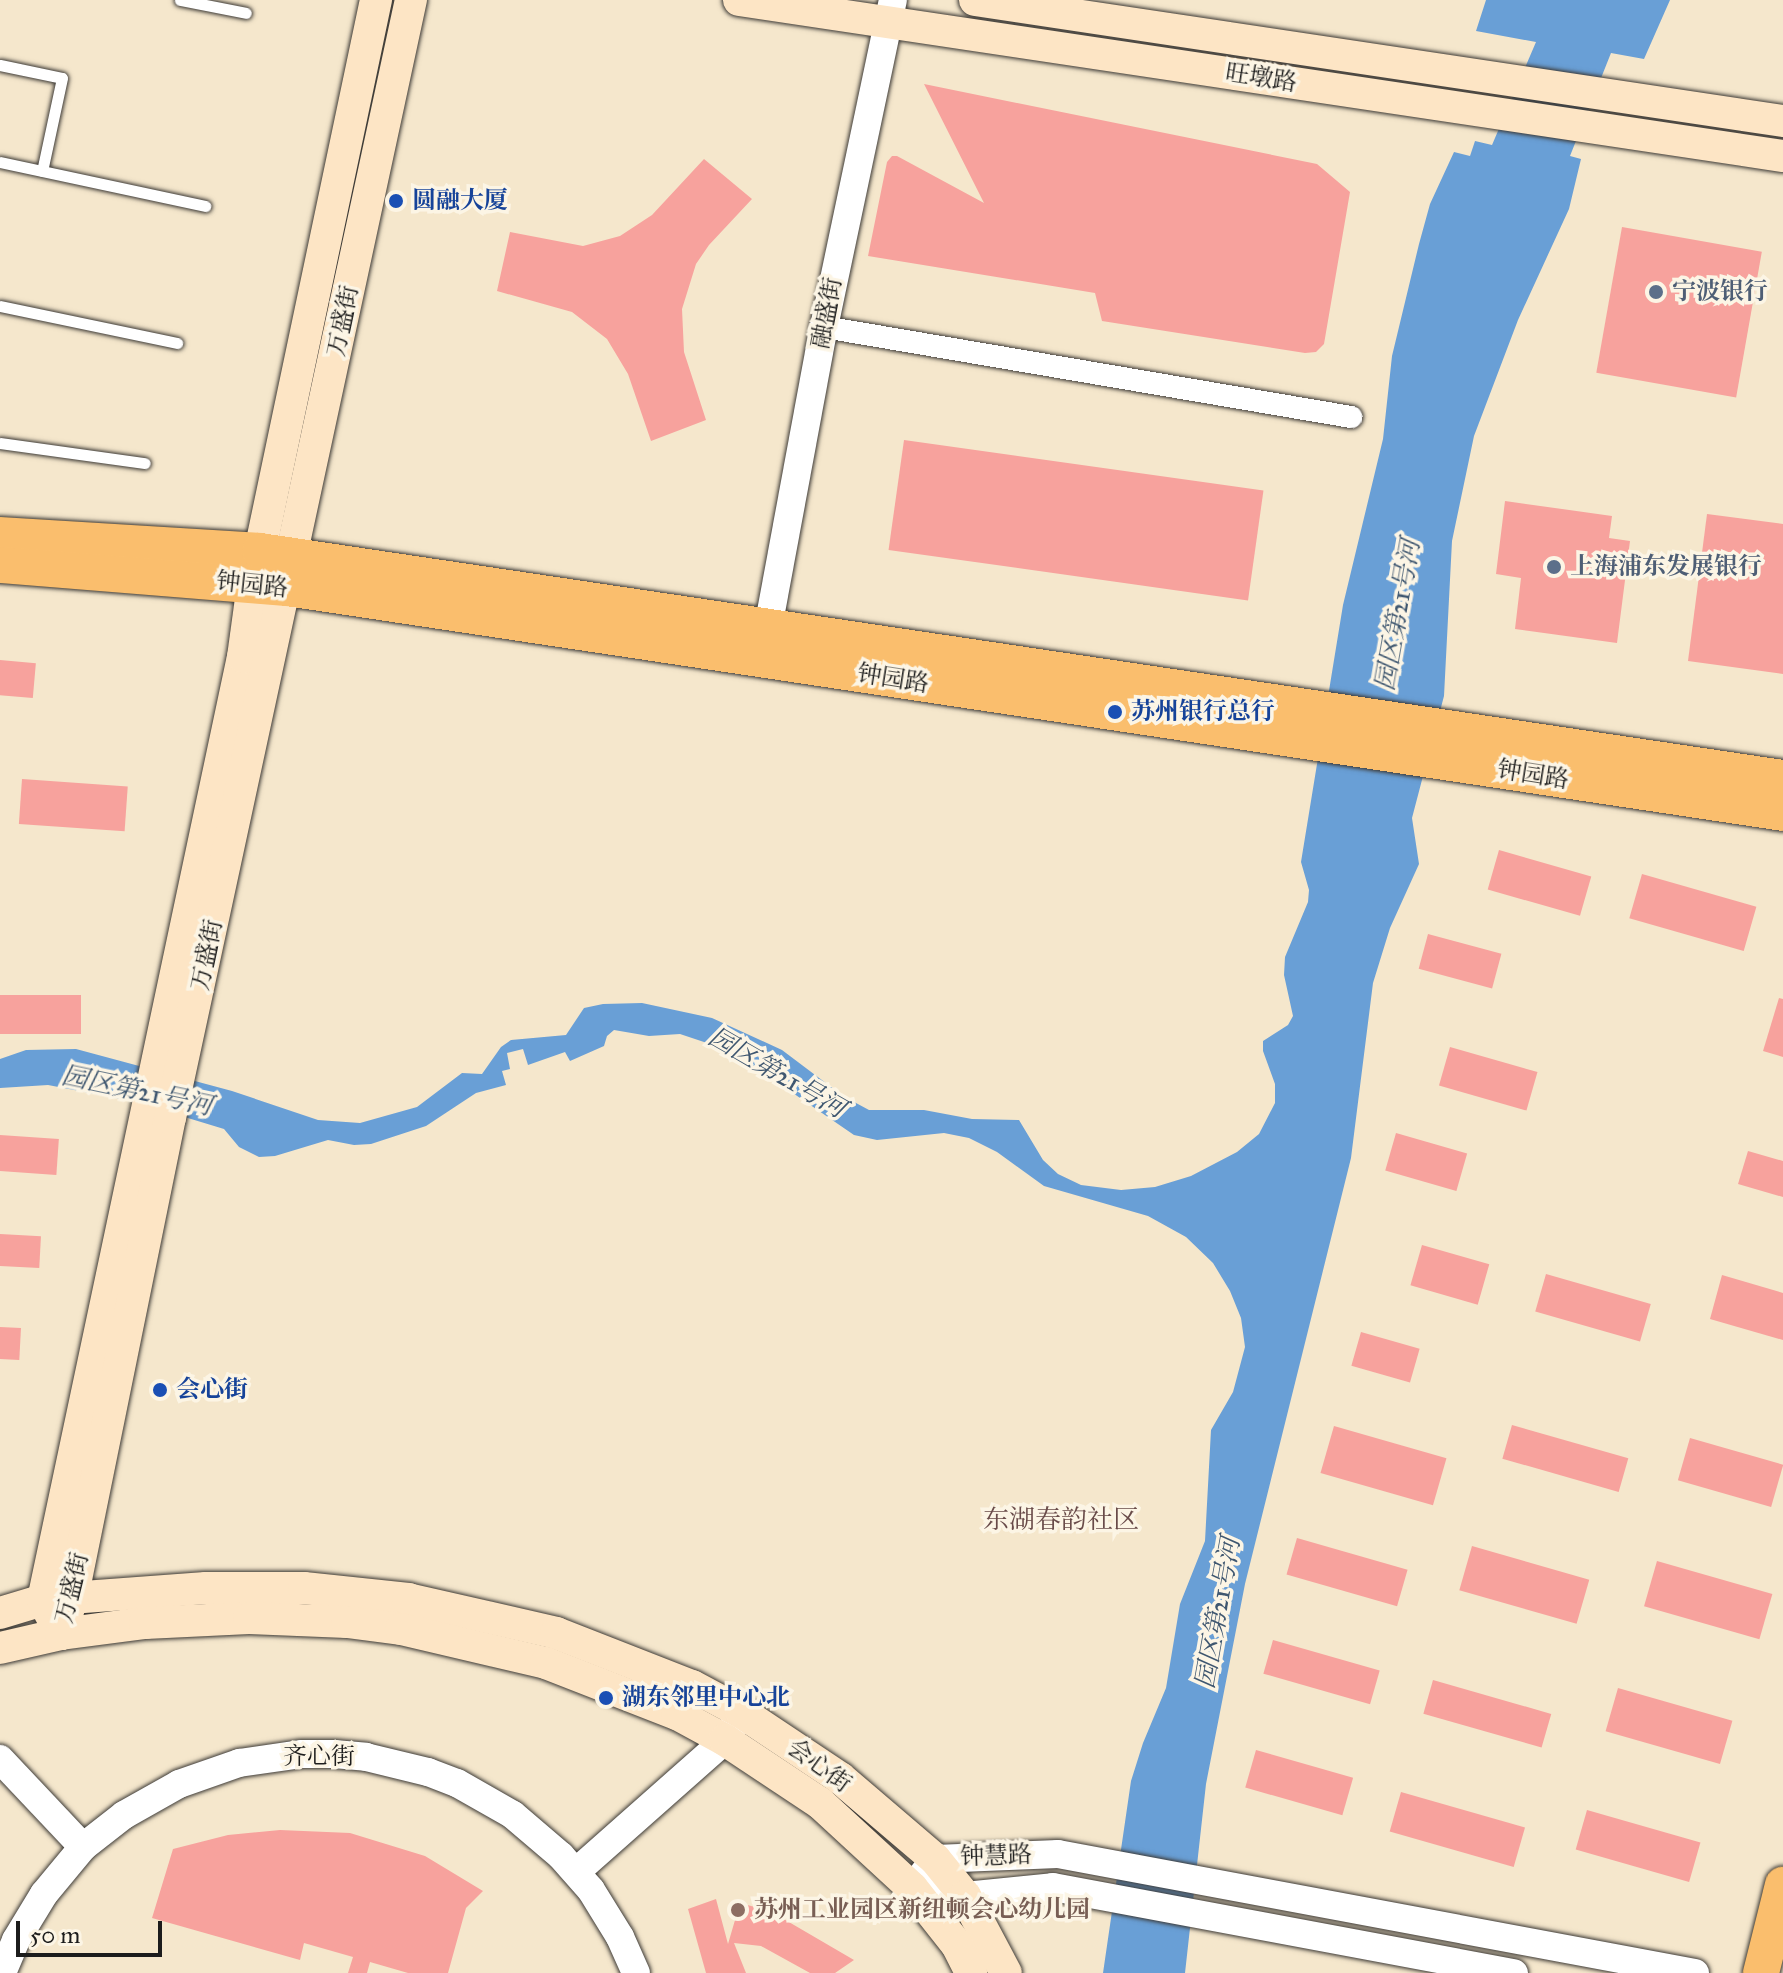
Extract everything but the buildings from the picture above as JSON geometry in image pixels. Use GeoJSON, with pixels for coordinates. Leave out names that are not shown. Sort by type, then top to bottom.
{"type":"FeatureCollection","features":[{"type":"Feature","properties":{"kind":"main road","name":"万盛街"},"geometry":{"type":"LineString","coordinates":[[273,570],[376,0]]}},
{"type":"Feature","properties":{"kind":"main road","name":"万盛街"},"geometry":{"type":"LineString","coordinates":[[61,1634],[58,1600],[167,1071],[243,657],[273,570],[411,0]]}},
{"type":"Feature","properties":{"kind":"main road","name":"旺墩路"},"geometry":{"type":"LineString","coordinates":[[739,0],[890,11],[1600,128],[1779,134]]}},
{"type":"Feature","properties":{"kind":"main road","name":"旺墩路"},"geometry":{"type":"LineString","coordinates":[[975,0],[1604,94],[1779,134]]}},
{"type":"Feature","properties":{"kind":"main road","name":"钟园路"},"geometry":{"type":"LineString","coordinates":[[0,535],[768,628],[1311,725]]}},
{"type":"Feature","properties":{"kind":"main road","name":"钟园路"},"geometry":{"type":"LineString","coordinates":[[0,565],[273,570],[1445,745],[1783,813]]}},
{"type":"Feature","properties":{"kind":"main road","name":"钟园路"},"geometry":{"type":"LineString","coordinates":[[1445,745],[1783,778]]}},
{"type":"Feature","properties":{"kind":"main road","name":"会心街"},"geometry":{"type":"LineString","coordinates":[[0,1613],[58,1600],[251,1587],[340,1591],[408,1599],[556,1633],[679,1680],[741,1712],[840,1778],[935,1859],[965,1896],[1006,1973]]}},
{"type":"Feature","properties":{"kind":"main road","name":"会心街"},"geometry":{"type":"LineString","coordinates":[[0,1648],[61,1634],[145,1623],[249,1618],[347,1622],[401,1629],[546,1663],[677,1714],[725,1740],[820,1803],[912,1888],[957,1945],[971,1973]]}},
{"type":"Feature","properties":{"kind":"main road"},"geometry":{"type":"LineString","coordinates":[[1761,1973],[1783,1885]]}},
{"type":"Feature","properties":{"kind":"street","name":"融盛街"},"geometry":{"type":"LineString","coordinates":[[768,628],[824,327],[890,11]]}},
{"type":"Feature","properties":{"kind":"street"},"geometry":{"type":"LineString","coordinates":[[824,327],[1351,417]]}},
{"type":"Feature","properties":{"kind":"street"},"geometry":{"type":"LineString","coordinates":[[577,1871],[725,1740],[741,1712]]}},
{"type":"Feature","properties":{"kind":"street","name":"齐心街"},"geometry":{"type":"LineString","coordinates":[[2,1973],[29,1916],[83,1847],[151,1798],[209,1772],[270,1757],[334,1754],[397,1763],[457,1783],[513,1815],[577,1871],[620,1937],[636,1973]]}},
{"type":"Feature","properties":{"kind":"street"},"geometry":{"type":"LineString","coordinates":[[0,1759],[83,1847]]}},
{"type":"Feature","properties":{"kind":"street","name":"钟慧路"},"geometry":{"type":"LineString","coordinates":[[1514,1973],[1053,1887],[965,1896],[912,1888],[935,1859],[1058,1854],[1695,1973]]}},
{"type":"Feature","properties":{"kind":"lane"},"geometry":{"type":"LineString","coordinates":[[180,0],[246,13]]}},
{"type":"Feature","properties":{"kind":"lane"},"geometry":{"type":"LineString","coordinates":[[0,65],[62,78],[42,171]]}},
{"type":"Feature","properties":{"kind":"lane"},"geometry":{"type":"LineString","coordinates":[[0,162],[205,206]]}},
{"type":"Feature","properties":{"kind":"lane"},"geometry":{"type":"LineString","coordinates":[[0,306],[177,343]]}},
{"type":"Feature","properties":{"kind":"lane"},"geometry":{"type":"LineString","coordinates":[[0,443],[145,463]]}},
{"type":"Feature","properties":{"kind":"water","name":"园区第21号河"},"geometry":{"type":"Polygon","coordinates":[[[1486,0],[1670,0],[1644,59],[1611,53],[1570,156],[1581,159],[1569,209],[1518,320],[1474,436],[1452,541],[1444,696],[1412,818],[1419,864],[1390,928],[1373,983],[1351,1158],[1245,1584],[1206,1784],[1185,1973],[1103,1973],[1131,1781],[1166,1688],[1180,1604],[1205,1541],[1211,1430],[1233,1392],[1245,1347],[1241,1318],[1230,1291],[1213,1263],[1186,1237],[1148,1216],[1044,1186],[997,1152],[969,1138],[944,1133],[877,1140],[854,1135],[787,1089],[713,1045],[680,1034],[649,1036],[614,1030],[607,1036],[604,1046],[570,1061],[565,1052],[528,1065],[523,1049],[507,1053],[510,1069],[502,1071],[506,1085],[476,1093],[426,1126],[371,1144],[354,1145],[328,1140],[275,1156],[259,1157],[239,1147],[224,1129],[132,1101],[48,1085],[0,1088],[0,1059],[26,1050],[76,1049],[232,1091],[318,1120],[360,1123],[417,1107],[462,1073],[482,1074],[501,1047],[511,1040],[566,1035],[584,1008],[642,1003],[712,1018],[782,1050],[843,1096],[869,1110],[924,1110],[972,1119],[1019,1120],[1043,1160],[1058,1174],[1081,1185],[1121,1190],[1155,1187],[1191,1176],[1237,1152],[1259,1134],[1275,1103],[1275,1084],[1263,1051],[1263,1041],[1288,1025],[1293,1016],[1284,975],[1285,957],[1308,902],[1309,890],[1301,862],[1343,605],[1383,439],[1392,356],[1419,244],[1430,204],[1454,152],[1470,156],[1475,141],[1492,145],[1536,42],[1476,31],[1486,0]]]}},
{"type":"Feature","properties":{"kind":"place","name":"圆融大厦"},"geometry":{"type":"Point","coordinates":[396,201]}},
{"type":"Feature","properties":{"kind":"place","name":"宁波银行"},"geometry":{"type":"Point","coordinates":[1656,292]}},
{"type":"Feature","properties":{"kind":"place","name":"上海浦东发展银行"},"geometry":{"type":"Point","coordinates":[1554,567]}},
{"type":"Feature","properties":{"kind":"place","name":"苏州银行总行"},"geometry":{"type":"Point","coordinates":[1115,712]}},
{"type":"Feature","properties":{"kind":"place","name":"会心街"},"geometry":{"type":"Point","coordinates":[160,1390]}},
{"type":"Feature","properties":{"kind":"place","name":"湖东邻里中心北"},"geometry":{"type":"Point","coordinates":[606,1698]}},
{"type":"Feature","properties":{"kind":"place","name":"苏州工业园区新纽顿会心幼儿园"},"geometry":{"type":"Point","coordinates":[738,1910]}},
{"type":"Feature","properties":{"kind":"district","name":"东湖春韵社区"},"geometry":{"type":"Point","coordinates":[1061,1520]}}]}
